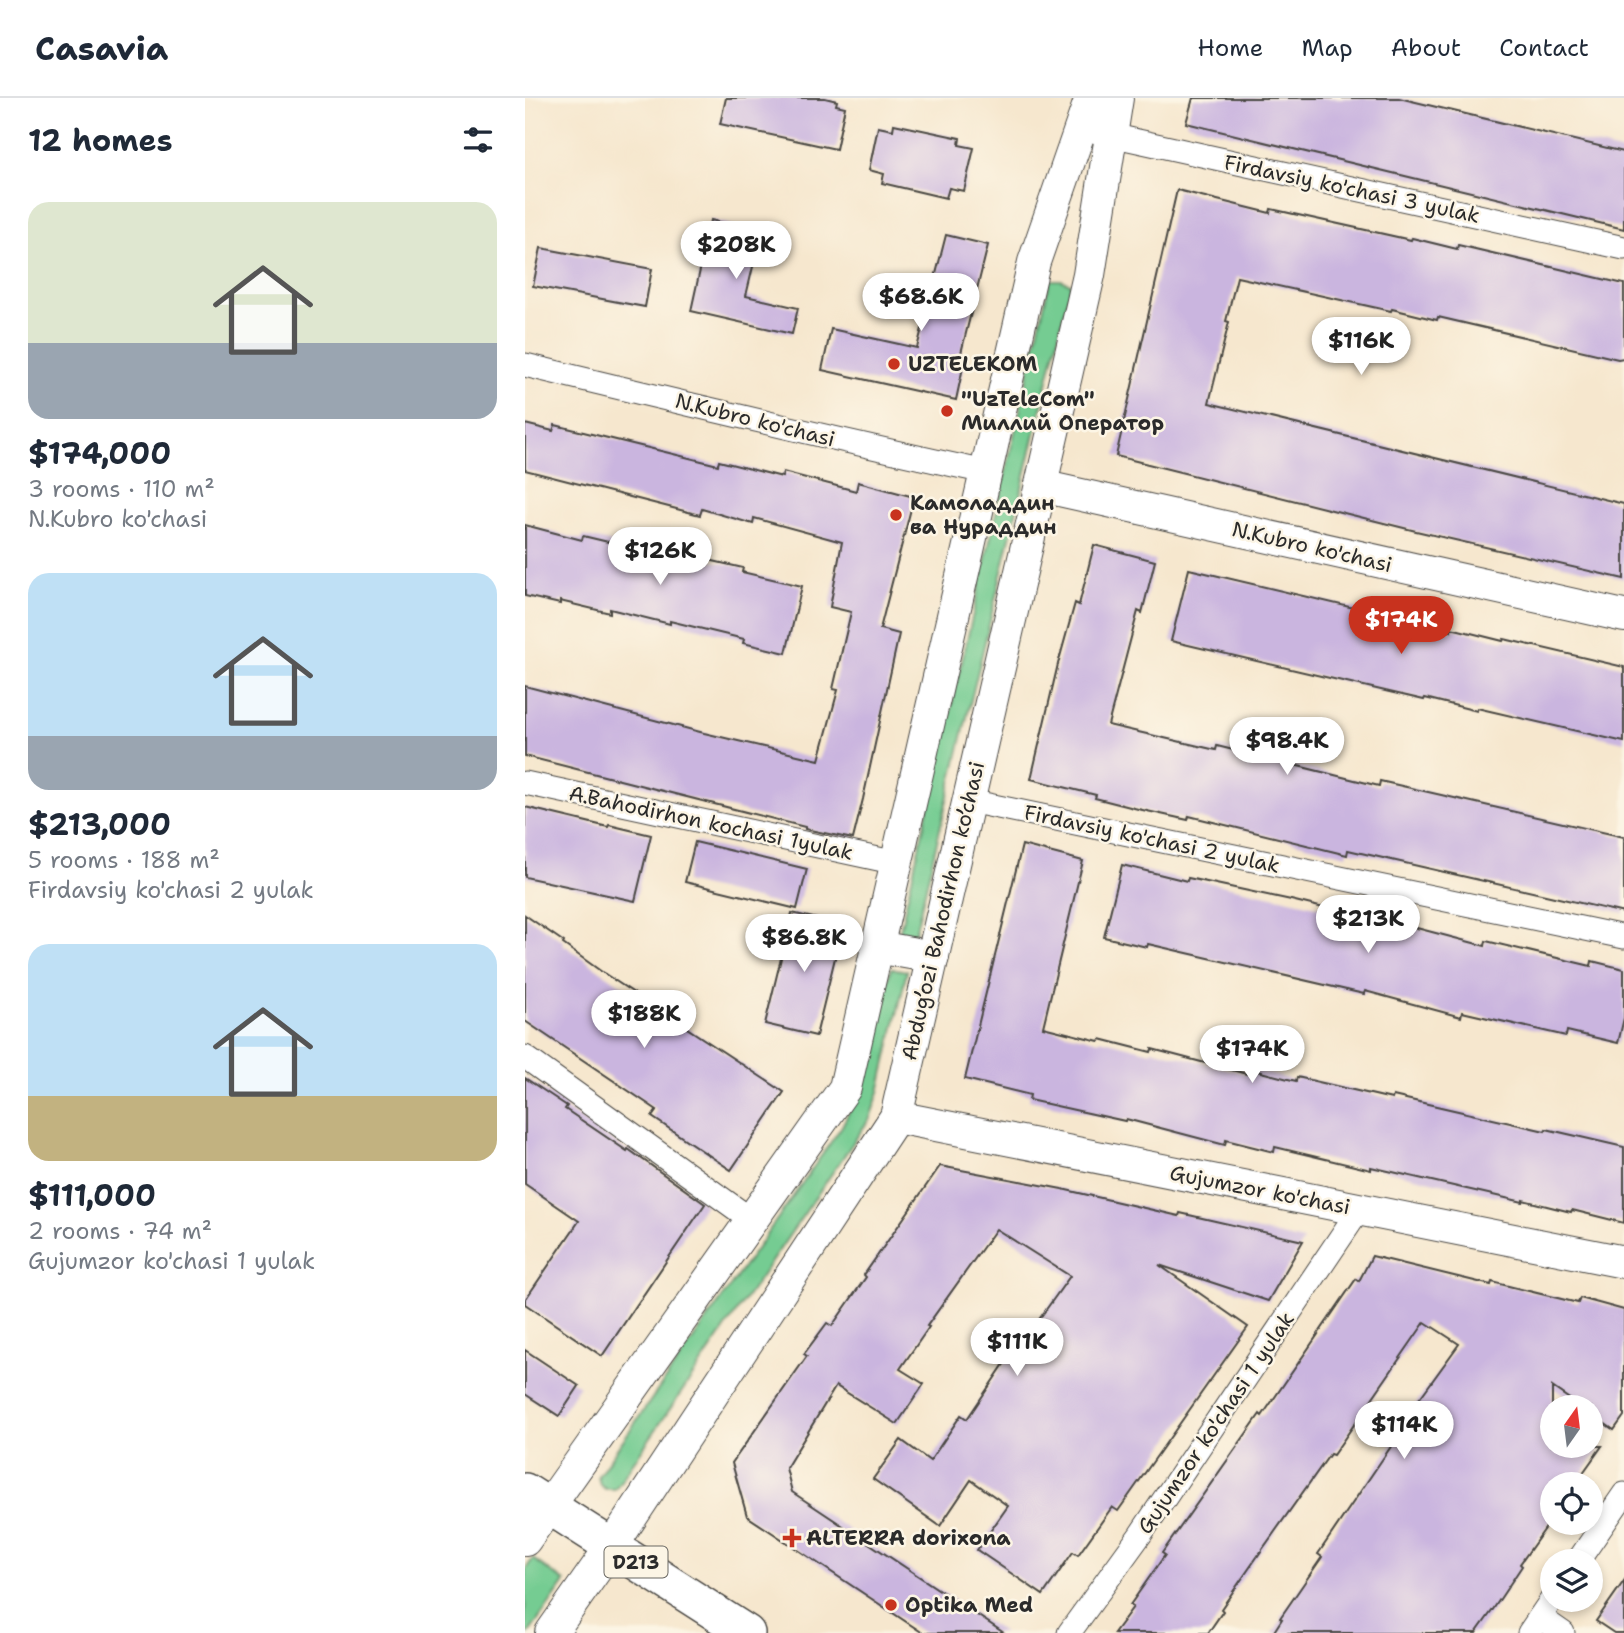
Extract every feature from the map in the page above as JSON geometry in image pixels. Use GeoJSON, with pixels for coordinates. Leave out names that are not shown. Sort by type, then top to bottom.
{"type":"FeatureCollection","features":[{"type":"Feature","properties":{"kind":"main road"},"geometry":{"type":"LineString","coordinates":[[525,1540],[537,1499],[753,1221],[845,1088],[1034,262],[1091,98]]}},
{"type":"Feature","properties":{"kind":"main road","name":"Abdug’ozi Bahodirhon ko’chasi"},"geometry":{"type":"LineString","coordinates":[[551,1633],[612,1546],[897,1116],[1089,275],[1117,98]]}},
{"type":"Feature","properties":{"kind":"main road","name":"N.Kubro ko'chasi"},"geometry":{"type":"LineString","coordinates":[[1041,486],[1624,617]]}},
{"type":"Feature","properties":{"kind":"main road"},"geometry":{"type":"LineString","coordinates":[[877,947],[933,957]]}},
{"type":"Feature","properties":{"kind":"main road","name":"Gujumzor ko'chasi"},"geometry":{"type":"LineString","coordinates":[[897,1116],[1624,1262]]}},
{"type":"Feature","properties":{"kind":"main road","name":"D213"},"geometry":{"type":"LineString","coordinates":[[537,1499],[747,1633]]}},
{"type":"Feature","properties":{"kind":"street","name":"Firdavsiy ko'chasi 3 yulak"},"geometry":{"type":"LineString","coordinates":[[1080,129],[1624,248]]}},
{"type":"Feature","properties":{"kind":"street","name":"N.Kubro ko'chasi"},"geometry":{"type":"LineString","coordinates":[[525,365],[856,444],[986,472]]}},
{"type":"Feature","properties":{"kind":"street","name":"A.Bahodirhon kochasi 1yulak"},"geometry":{"type":"LineString","coordinates":[[525,783],[897,863]]}},
{"type":"Feature","properties":{"kind":"street","name":"Firdavsiy ko'chasi 2 yulak"},"geometry":{"type":"LineString","coordinates":[[969,801],[1624,937]]}},
{"type":"Feature","properties":{"kind":"street"},"geometry":{"type":"LineString","coordinates":[[525,1057],[753,1221]]}},
{"type":"Feature","properties":{"kind":"street","name":"Gujumzor ko'chasi 1 yulak"},"geometry":{"type":"LineString","coordinates":[[1069,1633],[1140,1535],[1359,1210]]}},
{"type":"Feature","properties":{"kind":"street"},"geometry":{"type":"LineString","coordinates":[[1586,1549],[1624,1494]]}},
{"type":"Feature","properties":{"kind":"street"},"geometry":{"type":"LineString","coordinates":[[1540,1616],[1563,1633]]}},
{"type":"Feature","properties":{"kind":"green space"},"geometry":{"type":"Polygon","coordinates":[[[1050,280],[1071,284],[915,933],[906,936],[900,930],[1050,280]]]}},
{"type":"Feature","properties":{"kind":"green space"},"geometry":{"type":"Polygon","coordinates":[[[891,968],[907,971],[879,1092],[870,1118],[615,1489],[605,1489],[600,1485],[598,1476],[842,1126],[857,1096],[891,968]]]}},
{"type":"Feature","properties":{"kind":"green space"},"geometry":{"type":"Polygon","coordinates":[[[533,1559],[565,1582],[529,1633],[525,1633],[525,1570],[533,1559]]]}},
{"type":"Feature","properties":{"kind":"building"},"geometry":{"type":"Polygon","coordinates":[[[726,98],[825,98],[837,101],[836,105],[845,107],[836,149],[720,124],[726,98]]]}},
{"type":"Feature","properties":{"kind":"building"},"geometry":{"type":"Polygon","coordinates":[[[1193,98],[1399,98],[1624,152],[1624,229],[1186,123],[1193,98]]]}},
{"type":"Feature","properties":{"kind":"building"},"geometry":{"type":"Polygon","coordinates":[[[894,124],[960,138],[959,145],[974,148],[964,191],[949,188],[946,198],[882,183],[884,174],[869,170],[878,127],[893,130],[894,124]]]}},
{"type":"Feature","properties":{"kind":"building"},"geometry":{"type":"Polygon","coordinates":[[[1177,190],[1270,213],[1271,209],[1457,249],[1458,245],[1624,284],[1624,358],[1618,359],[1438,317],[1437,320],[1392,309],[1391,311],[1237,277],[1209,403],[1624,504],[1624,579],[1416,531],[1116,456],[1177,190]]]}},
{"type":"Feature","properties":{"kind":"building"},"geometry":{"type":"Polygon","coordinates":[[[711,220],[761,233],[746,296],[798,308],[792,334],[691,311],[711,220]]]}},
{"type":"Feature","properties":{"kind":"building"},"geometry":{"type":"Polygon","coordinates":[[[946,235],[988,245],[960,357],[965,358],[956,400],[822,370],[831,329],[917,348],[946,235]]]}},
{"type":"Feature","properties":{"kind":"building"},"geometry":{"type":"Polygon","coordinates":[[[541,248],[652,269],[645,307],[533,286],[541,248]]]}},
{"type":"Feature","properties":{"kind":"building"},"geometry":{"type":"Polygon","coordinates":[[[525,424],[553,431],[555,425],[718,465],[719,461],[782,477],[783,472],[856,491],[858,482],[914,497],[880,629],[899,634],[853,839],[525,756],[525,686],[819,760],[838,690],[833,689],[851,612],[830,607],[842,542],[754,518],[753,524],[702,509],[700,515],[525,470],[525,424]]]}},
{"type":"Feature","properties":{"kind":"building"},"geometry":{"type":"Polygon","coordinates":[[[525,525],[582,540],[583,536],[700,561],[700,558],[743,568],[742,572],[802,586],[786,653],[743,643],[744,639],[670,621],[670,624],[610,609],[610,613],[525,596],[525,525]]]}},
{"type":"Feature","properties":{"kind":"building"},"geometry":{"type":"Polygon","coordinates":[[[1094,545],[1155,561],[1142,613],[1138,611],[1108,725],[1216,750],[1217,746],[1379,786],[1380,781],[1624,837],[1624,913],[1348,850],[1347,855],[1189,816],[1188,820],[1138,809],[1095,798],[1096,795],[1031,779],[1058,664],[1075,603],[1079,605],[1094,545]]]}},
{"type":"Feature","properties":{"kind":"building"},"geometry":{"type":"Polygon","coordinates":[[[1189,569],[1451,631],[1451,628],[1624,667],[1624,742],[1477,708],[1477,711],[1425,698],[1424,700],[1171,641],[1189,569]]]}},
{"type":"Feature","properties":{"kind":"building"},"geometry":{"type":"Polygon","coordinates":[[[525,807],[651,835],[635,901],[525,877],[525,807]]]}},
{"type":"Feature","properties":{"kind":"building"},"geometry":{"type":"Polygon","coordinates":[[[695,842],[807,869],[797,909],[685,882],[695,842]]]}},
{"type":"Feature","properties":{"kind":"building"},"geometry":{"type":"Polygon","coordinates":[[[1022,845],[1083,861],[1043,1027],[1151,1052],[1152,1049],[1247,1074],[1249,1069],[1296,1081],[1297,1077],[1624,1147],[1624,1223],[1275,1147],[1274,1152],[1226,1140],[1225,1145],[1126,1119],[1125,1121],[1029,1100],[1030,1095],[965,1079],[1022,845]]]}},
{"type":"Feature","properties":{"kind":"building"},"geometry":{"type":"Polygon","coordinates":[[[1122,865],[1187,881],[1188,878],[1291,900],[1389,924],[1390,921],[1485,946],[1486,941],[1591,966],[1592,961],[1624,969],[1624,1018],[1618,1043],[1567,1031],[1566,1036],[1462,1012],[1461,1017],[1365,991],[1364,994],[1148,944],[1147,947],[1104,937],[1122,865]]]}},
{"type":"Feature","properties":{"kind":"building"},"geometry":{"type":"Polygon","coordinates":[[[792,913],[843,925],[816,1036],[765,1024],[792,913]]]}},
{"type":"Feature","properties":{"kind":"building"},"geometry":{"type":"Polygon","coordinates":[[[525,915],[602,972],[784,1092],[731,1170],[652,1117],[657,1110],[525,1021],[525,915]]]}},
{"type":"Feature","properties":{"kind":"building"},"geometry":{"type":"Polygon","coordinates":[[[525,1078],[567,1106],[565,1109],[627,1151],[628,1149],[705,1204],[602,1356],[525,1304],[525,1300],[579,1221],[525,1184],[525,1078]]]}},
{"type":"Feature","properties":{"kind":"building"},"geometry":{"type":"Polygon","coordinates":[[[940,1166],[1062,1189],[1179,1216],[1180,1213],[1303,1241],[1268,1301],[1159,1265],[1248,1327],[1118,1511],[1112,1507],[1078,1555],[1073,1552],[1043,1595],[977,1550],[1008,1506],[971,1480],[940,1526],[873,1479],[901,1440],[930,1461],[961,1415],[967,1419],[1027,1330],[1030,1332],[1070,1276],[996,1229],[900,1369],[924,1384],[897,1424],[836,1386],[786,1468],[792,1492],[1004,1633],[923,1633],[747,1516],[732,1463],[807,1356],[804,1354],[827,1323],[832,1326],[940,1166]]]}},
{"type":"Feature","properties":{"kind":"building"},"geometry":{"type":"Polygon","coordinates":[[[1372,1256],[1491,1285],[1492,1282],[1578,1303],[1580,1298],[1624,1310],[1624,1416],[1614,1430],[1603,1422],[1603,1395],[1564,1395],[1552,1387],[1552,1395],[1540,1395],[1540,1458],[1593,1458],[1584,1472],[1540,1472],[1541,1535],[1492,1611],[1476,1633],[1273,1633],[1282,1619],[1280,1618],[1322,1557],[1318,1554],[1392,1445],[1388,1442],[1459,1344],[1425,1322],[1333,1455],[1330,1454],[1264,1547],[1221,1609],[1223,1611],[1208,1633],[1114,1633],[1165,1555],[1162,1553],[1260,1414],[1262,1416],[1356,1279],[1359,1281],[1372,1256]]]}},
{"type":"Feature","properties":{"kind":"building"},"geometry":{"type":"Polygon","coordinates":[[[525,1350],[579,1386],[559,1416],[525,1394],[525,1350]]]}},
{"type":"Feature","properties":{"kind":"building"},"geometry":{"type":"Polygon","coordinates":[[[1624,1581],[1624,1633],[1614,1633],[1596,1621],[1624,1581]]]}},
{"type":"Feature","properties":{"kind":"place","name":"UZTELEKOM"},"geometry":{"type":"Point","coordinates":[894,364]}},
{"type":"Feature","properties":{"kind":"place","name":"\"UzTeleCom\" Миллий Оператор"},"geometry":{"type":"Point","coordinates":[947,411]}},
{"type":"Feature","properties":{"kind":"place","name":"Камоладдин ва Нураддин"},"geometry":{"type":"Point","coordinates":[896,515]}},
{"type":"Feature","properties":{"kind":"place","name":"ALTERRA dorixona"},"geometry":{"type":"Point","coordinates":[792,1538]}},
{"type":"Feature","properties":{"kind":"place","name":"Optika Med"},"geometry":{"type":"Point","coordinates":[891,1605]}}]}
